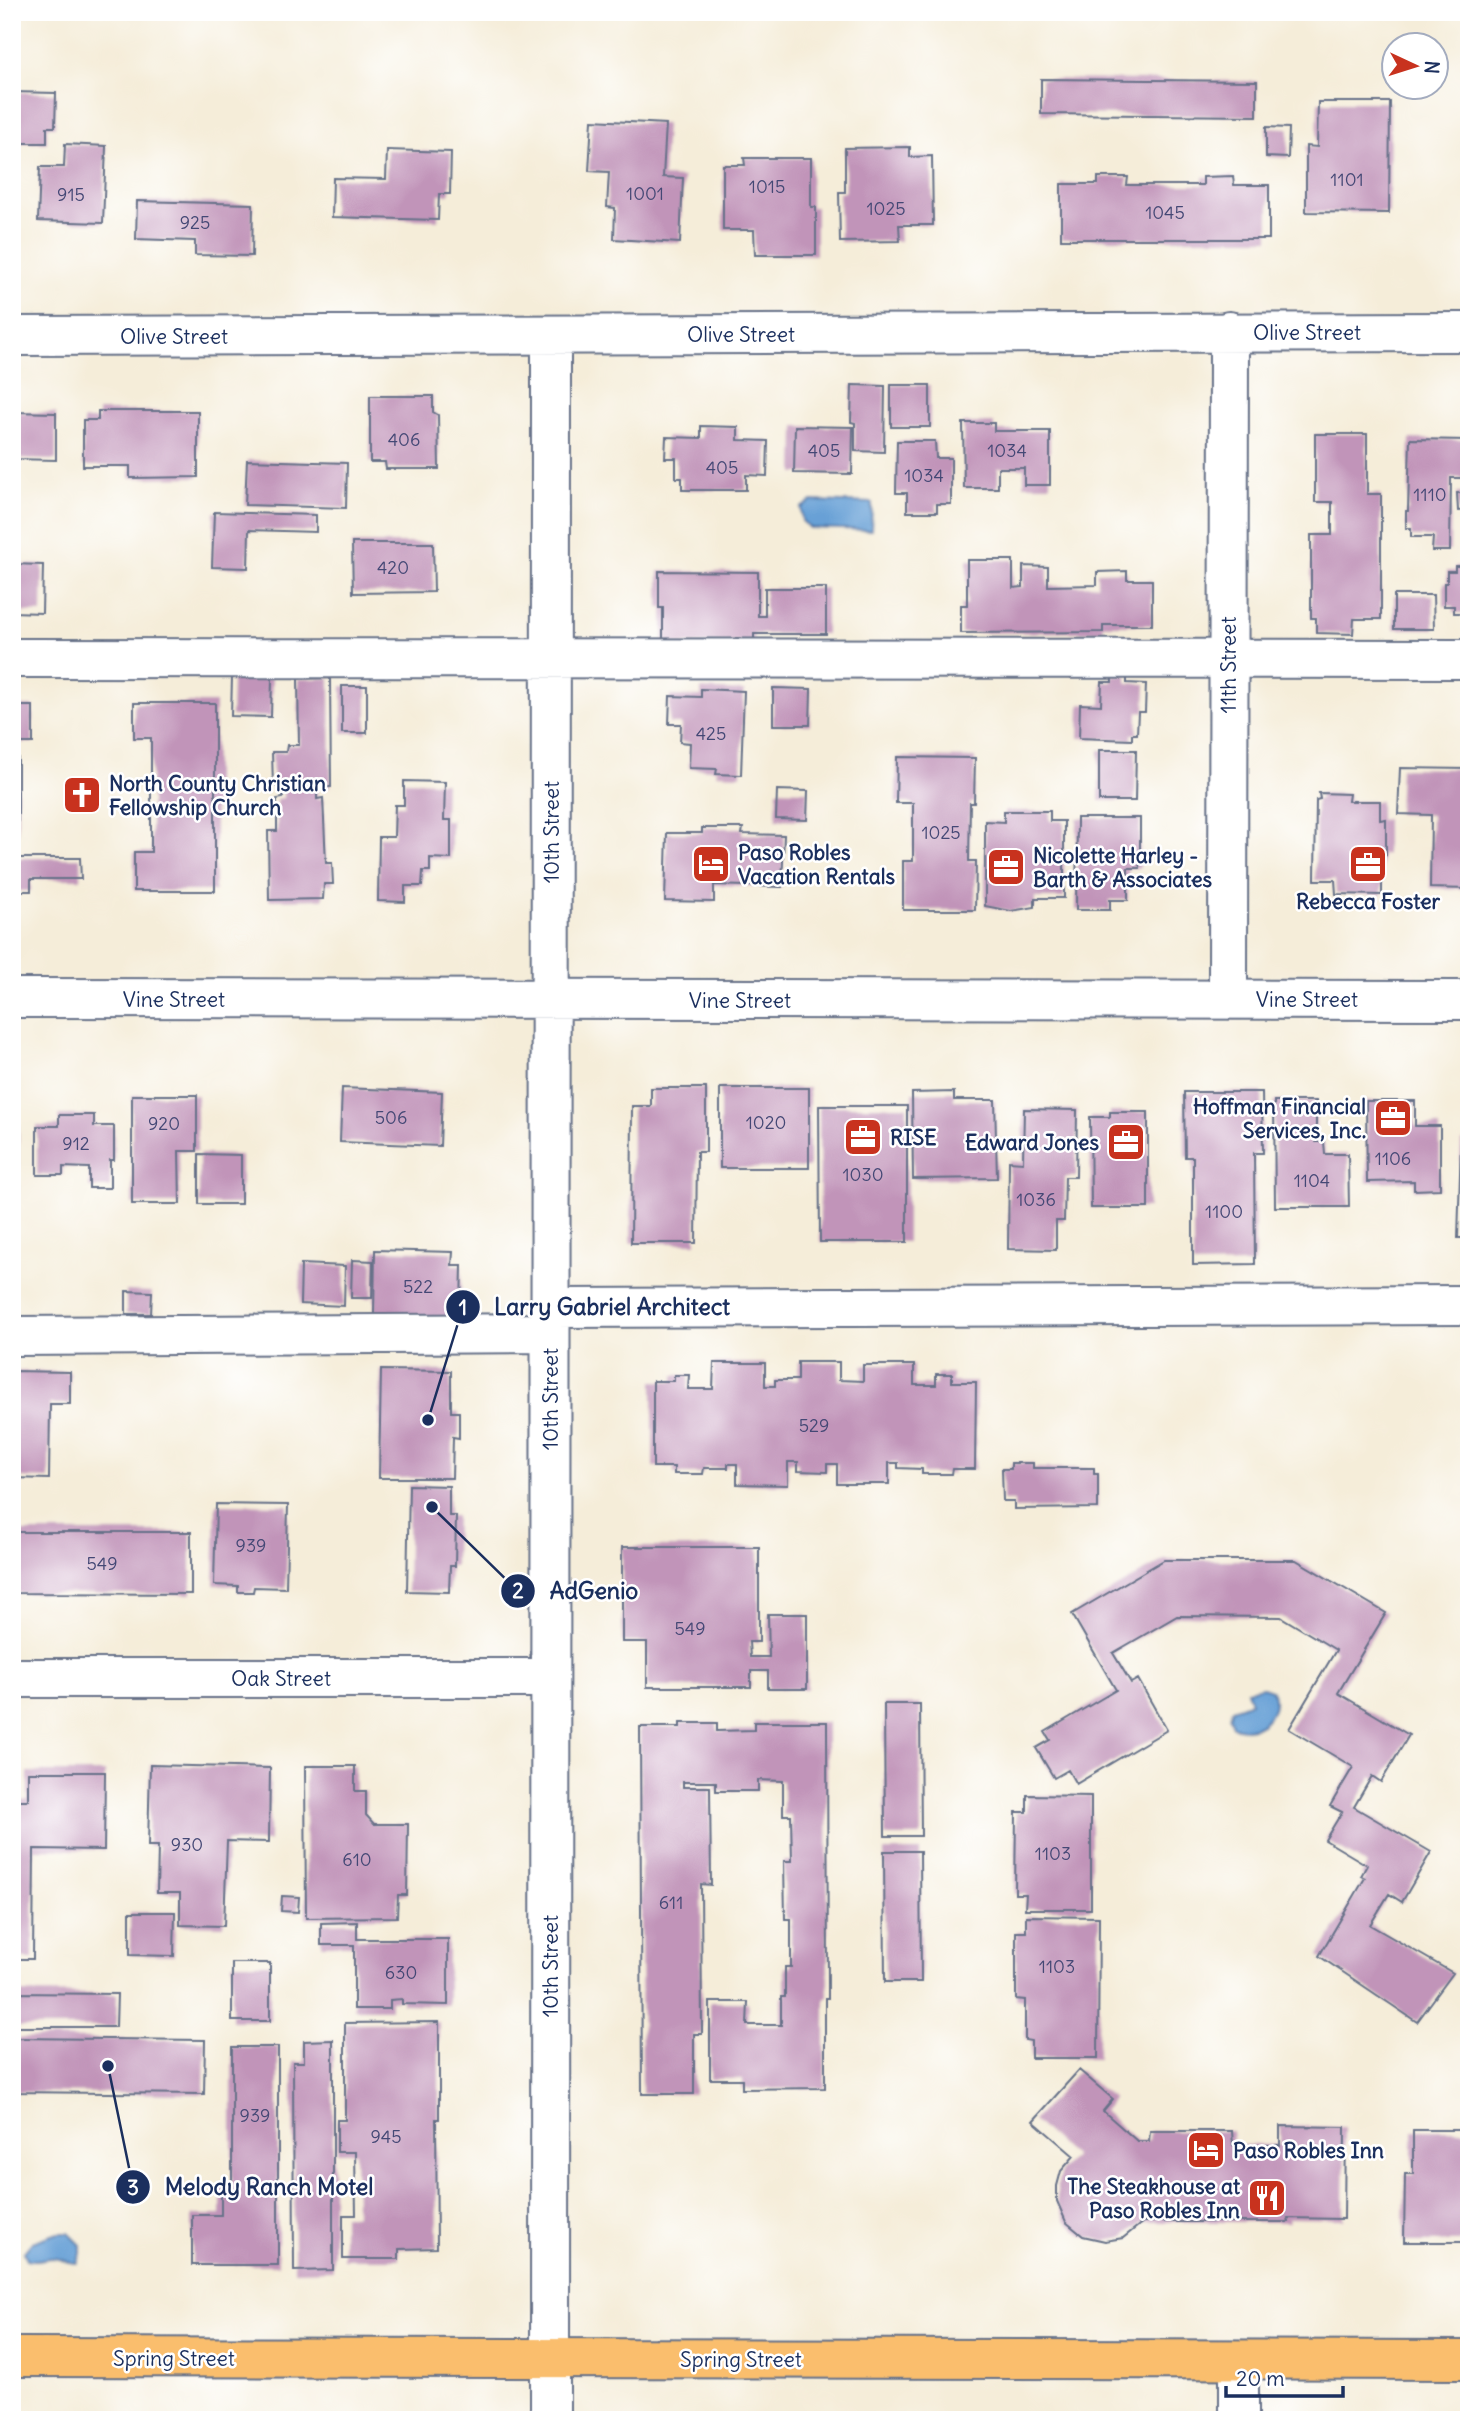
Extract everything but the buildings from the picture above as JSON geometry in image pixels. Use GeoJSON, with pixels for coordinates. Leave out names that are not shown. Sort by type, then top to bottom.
{"type":"FeatureCollection","features":[{"type":"Feature","properties":{"kind":"main road","name":"Spring Street"},"geometry":{"type":"LineString","coordinates":[[12,2357],[1469,2360]]}},
{"type":"Feature","properties":{"kind":"street","name":"11th Street"},"geometry":{"type":"LineString","coordinates":[[1228,999],[1229,331]]}},
{"type":"Feature","properties":{"kind":"street","name":"Olive Street"},"geometry":{"type":"LineString","coordinates":[[12,335],[551,336],[1469,332]]}},
{"type":"Feature","properties":{"kind":"street","name":"10th Street"},"geometry":{"type":"LineString","coordinates":[[550,2420],[551,336]]}},
{"type":"Feature","properties":{"kind":"street"},"geometry":{"type":"LineString","coordinates":[[12,658],[1469,659]]}},
{"type":"Feature","properties":{"kind":"street","name":"Vine Street"},"geometry":{"type":"LineString","coordinates":[[12,998],[1469,1000]]}},
{"type":"Feature","properties":{"kind":"street"},"geometry":{"type":"LineString","coordinates":[[12,1336],[550,1321],[1469,1305]]}},
{"type":"Feature","properties":{"kind":"street","name":"Oak Street"},"geometry":{"type":"LineString","coordinates":[[12,1678],[550,1678]]}},
{"type":"Feature","properties":{"kind":"street"},"geometry":{"type":"LineString","coordinates":[[1239,2360],[1239,2420]]}},
{"type":"Feature","properties":{"kind":"water"},"geometry":{"type":"Polygon","coordinates":[[[812,501],[872,503],[871,530],[810,528],[802,521],[801,508],[812,501]]]}},
{"type":"Feature","properties":{"kind":"water"},"geometry":{"type":"Polygon","coordinates":[[[1263,1687],[1272,1690],[1274,1699],[1270,1715],[1257,1726],[1241,1729],[1232,1726],[1229,1717],[1232,1709],[1251,1702],[1247,1690],[1263,1687]]]}},
{"type":"Feature","properties":{"kind":"water"},"geometry":{"type":"Polygon","coordinates":[[[58,2233],[69,2233],[81,2245],[77,2263],[55,2258],[27,2259],[24,2252],[32,2242],[58,2233]]]}},
{"type":"Feature","properties":{"kind":"place","name":"North County Christian Fellowship Church"},"geometry":{"type":"Point","coordinates":[82,795]}},
{"type":"Feature","properties":{"kind":"place","name":"Paso Robles Vacation Rentals"},"geometry":{"type":"Point","coordinates":[711,864]}},
{"type":"Feature","properties":{"kind":"place","name":"Rebecca Foster"},"geometry":{"type":"Point","coordinates":[1368,864]}},
{"type":"Feature","properties":{"kind":"place","name":"Nicolette Harley - Barth & Associates"},"geometry":{"type":"Point","coordinates":[1006,867]}},
{"type":"Feature","properties":{"kind":"place","name":"Hoffman Financial Services, Inc."},"geometry":{"type":"Point","coordinates":[1393,1118]}},
{"type":"Feature","properties":{"kind":"place","name":"RISE"},"geometry":{"type":"Point","coordinates":[863,1137]}},
{"type":"Feature","properties":{"kind":"place","name":"Edward Jones"},"geometry":{"type":"Point","coordinates":[1126,1142]}},
{"type":"Feature","properties":{"kind":"place","name":"Larry Gabriel Architect"},"geometry":{"type":"Point","coordinates":[428,1420]}},
{"type":"Feature","properties":{"kind":"place","name":"AdGenio"},"geometry":{"type":"Point","coordinates":[432,1507]}},
{"type":"Feature","properties":{"kind":"place","name":"Melody Ranch Motel"},"geometry":{"type":"Point","coordinates":[108,2066]}},
{"type":"Feature","properties":{"kind":"place","name":"Paso Robles Inn"},"geometry":{"type":"Point","coordinates":[1206,2150]}},
{"type":"Feature","properties":{"kind":"place","name":"The Steakhouse at Paso Robles Inn"},"geometry":{"type":"Point","coordinates":[1267,2198]}}]}
